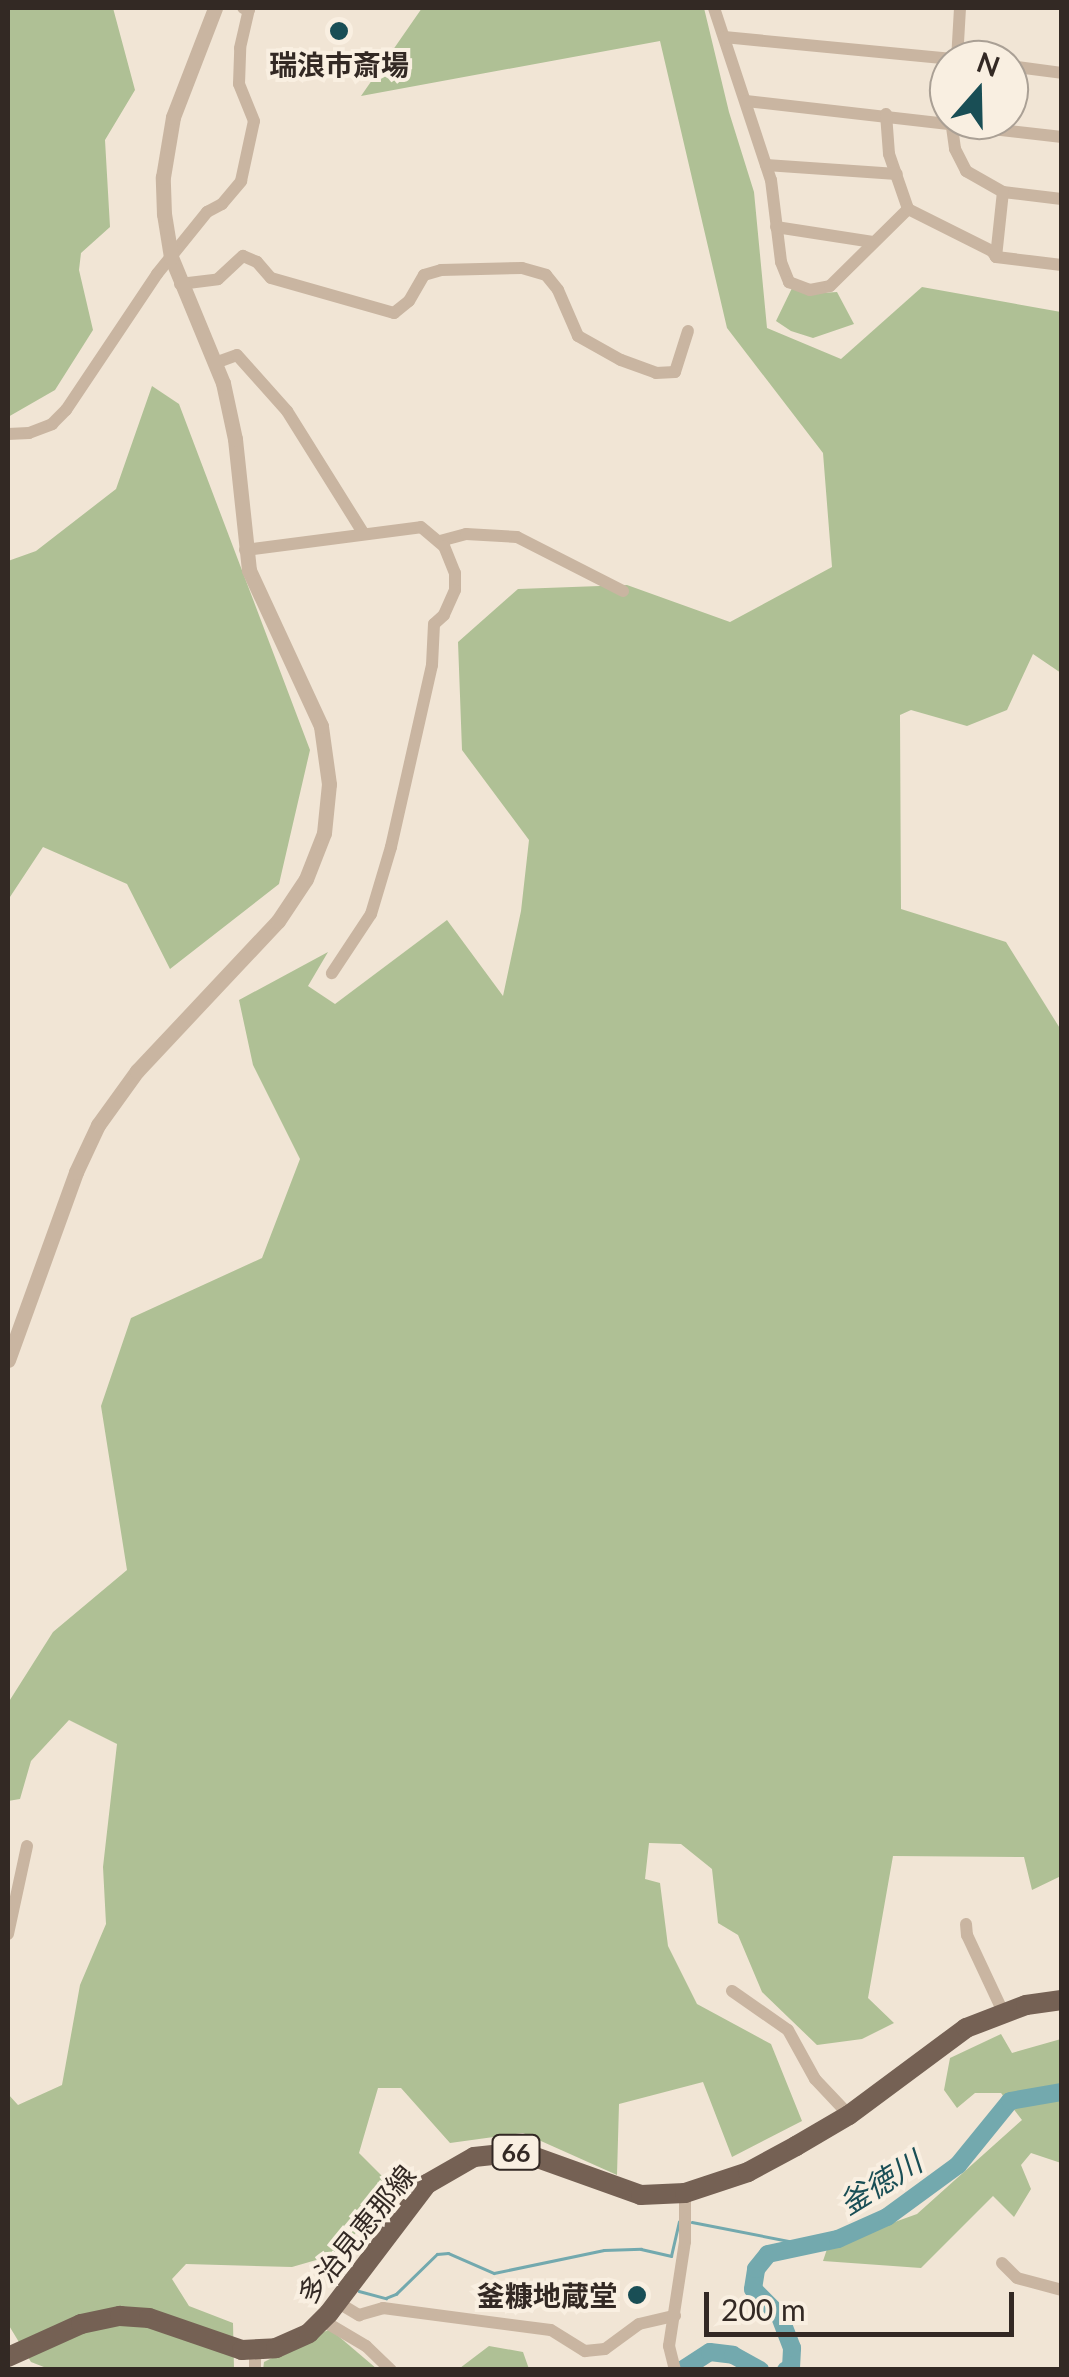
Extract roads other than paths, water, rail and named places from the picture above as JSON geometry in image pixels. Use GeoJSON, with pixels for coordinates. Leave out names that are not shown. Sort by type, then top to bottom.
{"type":"FeatureCollection","features":[{"type":"Feature","properties":{"kind":"main road","name":"多治見恵那線"},"geometry":{"type":"LineString","coordinates":[[8,2358],[82,2324],[120,2316],[149,2318],[255,2361],[310,2332],[427,2184],[474,2157],[520,2152],[641,2195],[686,2193],[748,2172],[848,2114],[942,2042],[1003,2012],[1062,2000]]}},
{"type":"Feature","properties":{"kind":"street"},"geometry":{"type":"LineString","coordinates":[[8,1360],[76,1172],[98,1125],[137,1071],[278,921],[306,879],[322,840],[329,784],[321,726],[268,616],[246,550],[235,439],[215,362],[170,257],[163,177],[170,132],[215,8]]}},
{"type":"Feature","properties":{"kind":"street"},"geometry":{"type":"LineString","coordinates":[[8,434],[29,433],[52,424],[66,410],[170,257],[207,212],[222,204],[241,181],[254,122],[239,84],[240,48],[249,10],[243,8]]}},
{"type":"Feature","properties":{"kind":"street"},"geometry":{"type":"LineString","coordinates":[[714,8],[766,164],[785,277],[793,286],[810,290],[830,286],[908,209]]}},
{"type":"Feature","properties":{"kind":"street"},"geometry":{"type":"LineString","coordinates":[[959,40],[960,8]]}},
{"type":"Feature","properties":{"kind":"street"},"geometry":{"type":"LineString","coordinates":[[724,36],[929,57]]}},
{"type":"Feature","properties":{"kind":"street"},"geometry":{"type":"LineString","coordinates":[[1029,69],[1062,73]]}},
{"type":"Feature","properties":{"kind":"street"},"geometry":{"type":"LineString","coordinates":[[746,101],[929,119]]}},
{"type":"Feature","properties":{"kind":"street"},"geometry":{"type":"LineString","coordinates":[[886,114],[889,154],[908,209],[963,240],[992,251],[996,258]]}},
{"type":"Feature","properties":{"kind":"street"},"geometry":{"type":"LineString","coordinates":[[1029,132],[1062,137]]}},
{"type":"Feature","properties":{"kind":"street"},"geometry":{"type":"LineString","coordinates":[[954,140],[966,171],[1003,192],[1062,199]]}},
{"type":"Feature","properties":{"kind":"street"},"geometry":{"type":"LineString","coordinates":[[766,164],[897,174]]}},
{"type":"Feature","properties":{"kind":"street"},"geometry":{"type":"LineString","coordinates":[[996,258],[1003,192]]}},
{"type":"Feature","properties":{"kind":"street"},"geometry":{"type":"LineString","coordinates":[[776,227],[873,242]]}},
{"type":"Feature","properties":{"kind":"street"},"geometry":{"type":"LineString","coordinates":[[180,284],[218,279],[243,256],[258,262],[271,278],[394,312],[409,301],[424,275],[441,270],[522,268],[546,275],[558,290],[578,336],[621,360],[656,373],[675,372],[688,331]]}},
{"type":"Feature","properties":{"kind":"street"},"geometry":{"type":"LineString","coordinates":[[996,258],[1062,266]]}},
{"type":"Feature","properties":{"kind":"street"},"geometry":{"type":"LineString","coordinates":[[215,362],[237,355],[287,411],[364,534]]}},
{"type":"Feature","properties":{"kind":"street"},"geometry":{"type":"LineString","coordinates":[[246,550],[421,526],[440,541],[456,582],[444,615],[434,624],[432,664],[391,846],[371,914],[332,973]]}},
{"type":"Feature","properties":{"kind":"street"},"geometry":{"type":"LineString","coordinates":[[440,541],[466,534],[517,537],[623,591]]}},
{"type":"Feature","properties":{"kind":"street"},"geometry":{"type":"LineString","coordinates":[[8,1934],[27,1846]]}},
{"type":"Feature","properties":{"kind":"street"},"geometry":{"type":"LineString","coordinates":[[966,1924],[966,1935],[1003,2012]]}},
{"type":"Feature","properties":{"kind":"street"},"geometry":{"type":"LineString","coordinates":[[732,1991],[788,2030],[815,2080],[848,2114]]}},
{"type":"Feature","properties":{"kind":"street"},"geometry":{"type":"LineString","coordinates":[[674,2370],[669,2346],[686,2193]]}},
{"type":"Feature","properties":{"kind":"street"},"geometry":{"type":"LineString","coordinates":[[1002,2263],[1017,2278],[1062,2290]]}},
{"type":"Feature","properties":{"kind":"street"},"geometry":{"type":"LineString","coordinates":[[337,2302],[359,2315],[383,2308],[552,2330],[585,2350],[605,2349],[639,2324],[675,2316]]}},
{"type":"Feature","properties":{"kind":"street"},"geometry":{"type":"LineString","coordinates":[[322,2320],[366,2346],[391,2370]]}},
{"type":"Feature","properties":{"kind":"waterway","name":"釜徳川"},"geometry":{"type":"LineString","coordinates":[[786,2370],[791,2368],[792,2348],[780,2316],[753,2289],[756,2269],[768,2254],[838,2239],[887,2217],[958,2165],[1010,2101],[1062,2092]]}},
{"type":"Feature","properties":{"kind":"waterway"},"geometry":{"type":"LineString","coordinates":[[359,2291],[386,2298],[396,2294],[437,2254],[448,2253],[494,2273],[604,2250],[641,2249],[671,2256],[679,2222]]}},
{"type":"Feature","properties":{"kind":"waterway"},"geometry":{"type":"LineString","coordinates":[[692,2222],[809,2245]]}},
{"type":"Feature","properties":{"kind":"waterway","name":"釜徳川"},"geometry":{"type":"LineString","coordinates":[[682,2370],[710,2352],[733,2355],[760,2370]]}},
{"type":"Feature","properties":{"kind":"place","name":"瑞浪市斎場"},"geometry":{"type":"Point","coordinates":[339,31]}},
{"type":"Feature","properties":{"kind":"place","name":"釜糠地蔵堂"},"geometry":{"type":"Point","coordinates":[637,2295]}}]}
